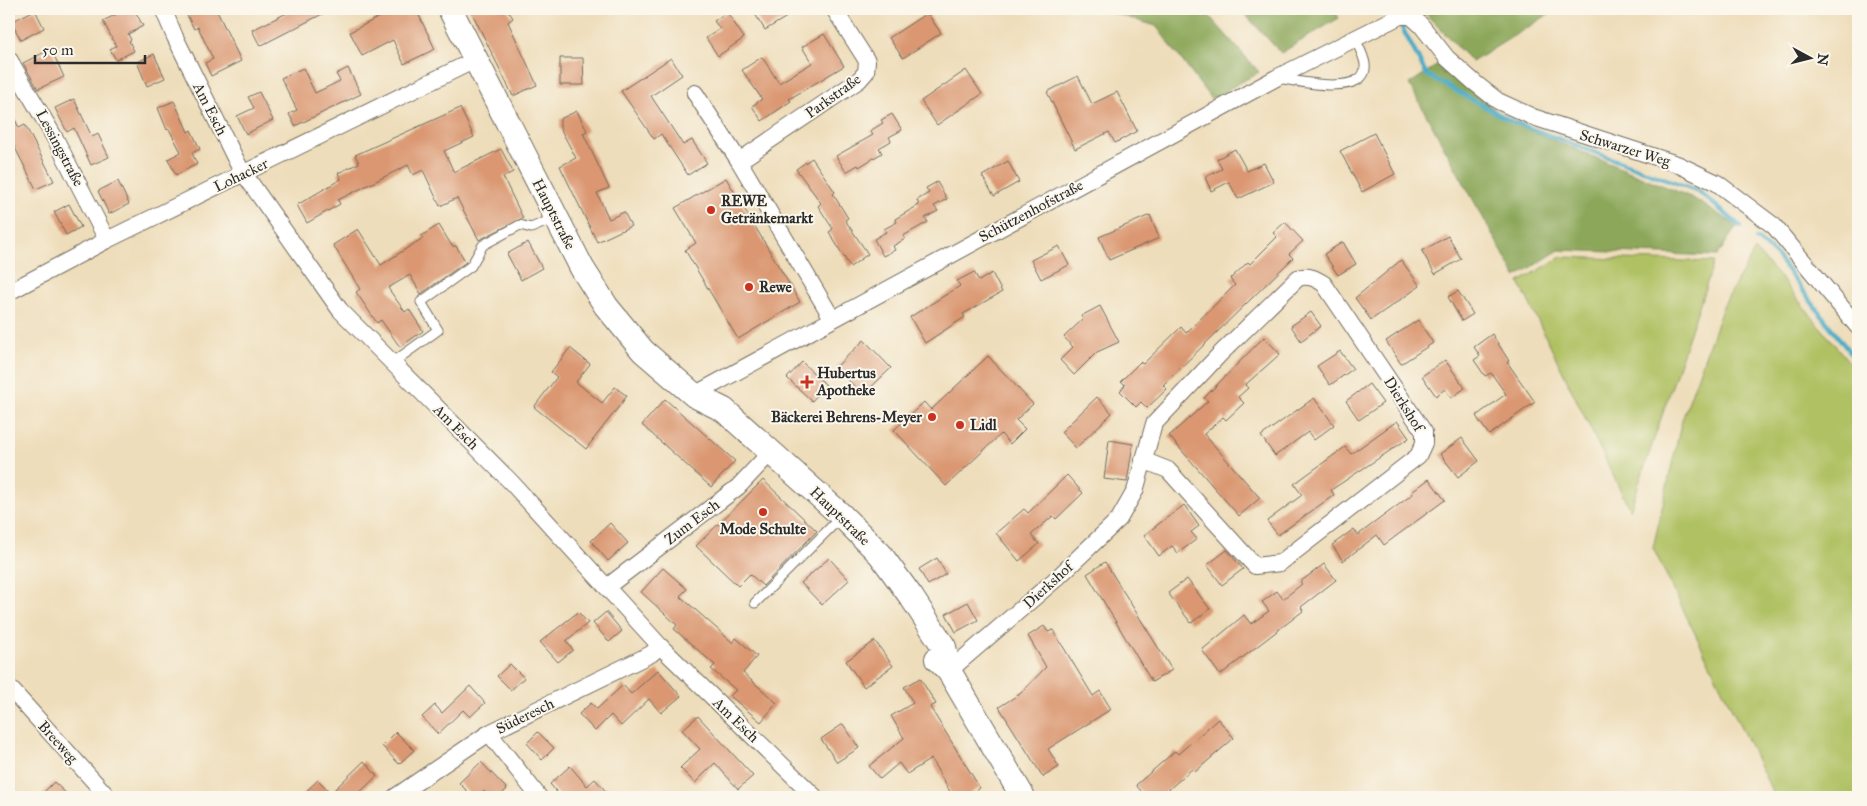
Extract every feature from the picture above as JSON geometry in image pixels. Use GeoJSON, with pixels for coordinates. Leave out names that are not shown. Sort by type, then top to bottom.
{"type":"FeatureCollection","features":[{"type":"Feature","properties":{"kind":"main road","name":"Hauptstraße"},"geometry":{"type":"LineString","coordinates":[[450,9],[555,218],[582,268],[606,306],[644,351],[694,394],[714,421],[767,457],[838,520],[896,597],[934,656],[948,671],[1023,797]]}},
{"type":"Feature","properties":{"kind":"street","name":"Am Esch"},"geometry":{"type":"LineString","coordinates":[[163,9],[175,37],[244,174],[340,310],[511,482],[608,586],[660,646],[815,797]]}},
{"type":"Feature","properties":{"kind":"street","name":"Parkstraße"},"geometry":{"type":"LineString","coordinates":[[739,161],[859,80],[866,72],[866,61],[834,9]]}},
{"type":"Feature","properties":{"kind":"street","name":"Schwarzer Weg"},"geometry":{"type":"LineString","coordinates":[[1371,32],[1400,16],[1411,16],[1421,25],[1447,58],[1498,100],[1533,117],[1676,164],[1717,183],[1774,226],[1858,328]]}},
{"type":"Feature","properties":{"kind":"street","name":"Schützenhofstraße"},"geometry":{"type":"LineString","coordinates":[[694,394],[1276,78],[1371,32]]}},
{"type":"Feature","properties":{"kind":"street","name":"Lessingstraße"},"geometry":{"type":"LineString","coordinates":[[9,59],[56,140],[107,240]]}},
{"type":"Feature","properties":{"kind":"street","name":"Lohacker"},"geometry":{"type":"LineString","coordinates":[[9,292],[107,240],[476,60]]}},
{"type":"Feature","properties":{"kind":"street"},"geometry":{"type":"LineString","coordinates":[[695,93],[739,161],[832,318]]}},
{"type":"Feature","properties":{"kind":"street","name":"Dierkshof"},"geometry":{"type":"LineString","coordinates":[[948,671],[1057,578],[1119,519],[1135,491],[1143,460],[1154,424],[1293,282],[1305,276],[1314,278],[1324,284],[1424,432],[1424,443],[1418,456],[1280,563],[1255,566],[1168,470],[1143,460]]}},
{"type":"Feature","properties":{"kind":"street","name":"Zum Esch"},"geometry":{"type":"LineString","coordinates":[[608,586],[738,487],[767,457]]}},
{"type":"Feature","properties":{"kind":"street","name":"Süderesch"},"geometry":{"type":"LineString","coordinates":[[395,797],[489,733],[651,654],[660,646]]}},
{"type":"Feature","properties":{"kind":"street","name":"Breeweg"},"geometry":{"type":"LineString","coordinates":[[9,687],[103,796]]}},
{"type":"Feature","properties":{"kind":"street"},"geometry":{"type":"LineString","coordinates":[[489,733],[539,797]]}},
{"type":"Feature","properties":{"kind":"lane"},"geometry":{"type":"LineString","coordinates":[[1276,78],[1329,85],[1357,81],[1364,73],[1365,65],[1355,39]]}},
{"type":"Feature","properties":{"kind":"lane"},"geometry":{"type":"LineString","coordinates":[[392,362],[438,330],[421,302],[471,266],[482,245],[520,225],[530,228],[555,218]]}},
{"type":"Feature","properties":{"kind":"lane"},"geometry":{"type":"LineString","coordinates":[[755,603],[838,520]]}},
{"type":"Feature","properties":{"kind":"green space"},"geometry":{"type":"Polygon","coordinates":[[[1100,9],[1203,9],[1259,72],[1211,99],[1156,26],[1100,9]]]}},
{"type":"Feature","properties":{"kind":"green space"},"geometry":{"type":"Polygon","coordinates":[[[1240,9],[1334,9],[1339,18],[1281,53],[1240,9]]]}},
{"type":"Feature","properties":{"kind":"green space"},"geometry":{"type":"Polygon","coordinates":[[[1421,9],[1557,9],[1472,62],[1421,9]]]}},
{"type":"Feature","properties":{"kind":"green space"},"geometry":{"type":"Polygon","coordinates":[[[1439,64],[1510,122],[1693,198],[1737,226],[1717,256],[1559,250],[1516,277],[1409,84],[1439,64]]]}},
{"type":"Feature","properties":{"kind":"green space"},"geometry":{"type":"Polygon","coordinates":[[[1755,250],[1858,373],[1858,797],[1775,797],[1653,548],[1682,420],[1723,306],[1755,250]]]}},
{"type":"Feature","properties":{"kind":"green space"},"geometry":{"type":"Polygon","coordinates":[[[1561,257],[1714,262],[1630,510],[1519,282],[1561,257]]]}},
{"type":"Feature","properties":{"kind":"building"},"geometry":{"type":"Polygon","coordinates":[[[127,9],[134,9],[143,26],[128,34],[134,51],[116,60],[110,49],[116,46],[103,21],[127,9]]]}},
{"type":"Feature","properties":{"kind":"building"},"geometry":{"type":"Polygon","coordinates":[[[184,9],[216,9],[241,61],[211,76],[205,63],[213,59],[198,27],[194,29],[184,9]]]}},
{"type":"Feature","properties":{"kind":"building"},"geometry":{"type":"Polygon","coordinates":[[[295,9],[332,9],[260,46],[252,30],[295,9]]]}},
{"type":"Feature","properties":{"kind":"building"},"geometry":{"type":"Polygon","coordinates":[[[395,9],[416,9],[435,49],[404,64],[393,40],[362,56],[350,32],[395,9]]]}},
{"type":"Feature","properties":{"kind":"building"},"geometry":{"type":"Polygon","coordinates":[[[470,9],[507,9],[513,18],[508,22],[537,85],[513,96],[470,9]]]}},
{"type":"Feature","properties":{"kind":"building"},"geometry":{"type":"Polygon","coordinates":[[[763,9],[800,9],[765,30],[755,14],[763,9]]]}},
{"type":"Feature","properties":{"kind":"building"},"geometry":{"type":"Polygon","coordinates":[[[35,10],[44,28],[21,40],[11,22],[35,10]]]}},
{"type":"Feature","properties":{"kind":"building"},"geometry":{"type":"Polygon","coordinates":[[[727,12],[744,38],[718,56],[706,38],[720,29],[714,21],[727,12]]]}},
{"type":"Feature","properties":{"kind":"building"},"geometry":{"type":"Polygon","coordinates":[[[927,13],[941,33],[903,58],[889,38],[927,13]]]}},
{"type":"Feature","properties":{"kind":"building"},"geometry":{"type":"Polygon","coordinates":[[[824,34],[844,66],[789,99],[791,101],[762,121],[752,106],[762,99],[742,70],[762,57],[779,83],[812,63],[802,47],[824,34]]]}},
{"type":"Feature","properties":{"kind":"building"},"geometry":{"type":"Polygon","coordinates":[[[51,49],[64,77],[38,89],[23,63],[51,49]]]}},
{"type":"Feature","properties":{"kind":"building"},"geometry":{"type":"Polygon","coordinates":[[[154,54],[165,78],[147,86],[137,62],[154,54]]]}},
{"type":"Feature","properties":{"kind":"building"},"geometry":{"type":"Polygon","coordinates":[[[560,58],[583,58],[584,85],[560,85],[560,58]]]}},
{"type":"Feature","properties":{"kind":"building"},"geometry":{"type":"Polygon","coordinates":[[[671,58],[682,75],[651,96],[683,145],[692,140],[707,163],[688,175],[661,134],[654,139],[621,91],[671,58]]]}},
{"type":"Feature","properties":{"kind":"building"},"geometry":{"type":"Polygon","coordinates":[[[303,68],[315,93],[340,81],[336,74],[348,68],[361,94],[295,126],[289,114],[297,110],[281,78],[303,68]]]}},
{"type":"Feature","properties":{"kind":"building"},"geometry":{"type":"Polygon","coordinates":[[[966,70],[982,94],[937,125],[921,101],[966,70]]]}},
{"type":"Feature","properties":{"kind":"building"},"geometry":{"type":"Polygon","coordinates":[[[1078,76],[1092,104],[1117,92],[1137,131],[1115,143],[1109,132],[1075,149],[1047,92],[1078,76]]]}},
{"type":"Feature","properties":{"kind":"building"},"geometry":{"type":"Polygon","coordinates":[[[259,92],[273,120],[246,134],[237,116],[254,108],[248,97],[259,92]]]}},
{"type":"Feature","properties":{"kind":"building"},"geometry":{"type":"Polygon","coordinates":[[[74,99],[92,137],[98,134],[109,157],[91,165],[74,128],[67,132],[55,108],[74,99]]]}},
{"type":"Feature","properties":{"kind":"building"},"geometry":{"type":"Polygon","coordinates":[[[174,101],[188,132],[191,130],[200,149],[192,153],[197,164],[176,175],[168,159],[181,152],[169,129],[167,130],[158,108],[174,101]]]}},
{"type":"Feature","properties":{"kind":"building"},"geometry":{"type":"Polygon","coordinates":[[[9,106],[19,128],[25,125],[54,181],[36,189],[9,136],[9,106]]]}},
{"type":"Feature","properties":{"kind":"building"},"geometry":{"type":"Polygon","coordinates":[[[460,108],[474,137],[444,151],[454,172],[501,149],[513,172],[503,177],[523,218],[479,240],[457,198],[440,206],[423,170],[413,175],[408,165],[338,200],[340,204],[307,223],[297,205],[341,179],[338,173],[359,163],[355,155],[460,108]]]}},
{"type":"Feature","properties":{"kind":"building"},"geometry":{"type":"Polygon","coordinates":[[[577,111],[587,131],[583,133],[609,188],[597,193],[609,219],[624,212],[631,226],[597,242],[560,166],[576,158],[560,128],[560,119],[577,111]]]}},
{"type":"Feature","properties":{"kind":"building"},"geometry":{"type":"Polygon","coordinates":[[[892,114],[902,130],[889,137],[891,141],[879,148],[882,153],[859,167],[858,165],[846,172],[836,156],[873,135],[870,131],[883,123],[881,120],[892,114]]]}},
{"type":"Feature","properties":{"kind":"building"},"geometry":{"type":"Polygon","coordinates":[[[1374,133],[1395,174],[1362,192],[1340,151],[1374,133]]]}},
{"type":"Feature","properties":{"kind":"building"},"geometry":{"type":"Polygon","coordinates":[[[1235,149],[1247,171],[1264,163],[1274,182],[1238,199],[1229,182],[1211,191],[1205,177],[1222,169],[1217,159],[1235,149]]]}},
{"type":"Feature","properties":{"kind":"building"},"geometry":{"type":"Polygon","coordinates":[[[812,158],[835,192],[833,194],[848,218],[845,220],[868,254],[850,267],[829,232],[833,229],[818,206],[821,203],[796,169],[812,158]]]}},
{"type":"Feature","properties":{"kind":"building"},"geometry":{"type":"Polygon","coordinates":[[[1008,161],[1019,182],[994,196],[982,176],[1008,161]]]}},
{"type":"Feature","properties":{"kind":"building","name":"Rewe"},"geometry":{"type":"Polygon","coordinates":[[[726,178],[800,302],[738,339],[685,250],[696,243],[675,208],[726,178]]]}},
{"type":"Feature","properties":{"kind":"building"},"geometry":{"type":"Polygon","coordinates":[[[118,181],[129,204],[109,214],[98,191],[118,181]]]}},
{"type":"Feature","properties":{"kind":"building"},"geometry":{"type":"Polygon","coordinates":[[[937,182],[947,199],[934,206],[938,211],[925,218],[928,222],[903,236],[905,239],[893,246],[895,250],[883,256],[874,239],[886,232],[884,229],[897,222],[895,219],[919,205],[917,200],[929,193],[926,188],[937,182]]]}},
{"type":"Feature","properties":{"kind":"building"},"geometry":{"type":"Polygon","coordinates":[[[69,204],[81,227],[66,235],[54,212],[69,204]]]}},
{"type":"Feature","properties":{"kind":"building"},"geometry":{"type":"Polygon","coordinates":[[[1150,215],[1159,238],[1109,260],[1099,237],[1150,215]]]}},
{"type":"Feature","properties":{"kind":"building"},"geometry":{"type":"Polygon","coordinates":[[[1285,222],[1303,241],[1289,254],[1293,258],[1163,385],[1167,389],[1147,408],[1141,402],[1136,407],[1120,391],[1125,385],[1121,381],[1140,362],[1143,364],[1181,327],[1186,333],[1235,285],[1230,279],[1248,262],[1250,264],[1277,237],[1273,233],[1285,222]]]}},
{"type":"Feature","properties":{"kind":"building"},"geometry":{"type":"Polygon","coordinates":[[[439,225],[452,246],[456,246],[466,262],[421,294],[410,275],[388,288],[405,312],[409,309],[423,331],[400,347],[381,320],[377,323],[356,292],[360,289],[333,245],[358,229],[381,265],[423,238],[421,236],[439,225]]]}},
{"type":"Feature","properties":{"kind":"building"},"geometry":{"type":"Polygon","coordinates":[[[1448,236],[1461,259],[1435,274],[1422,251],[1448,236]]]}},
{"type":"Feature","properties":{"kind":"building"},"geometry":{"type":"Polygon","coordinates":[[[528,242],[542,268],[521,280],[507,254],[528,242]]]}},
{"type":"Feature","properties":{"kind":"building"},"geometry":{"type":"Polygon","coordinates":[[[1343,242],[1356,264],[1338,275],[1324,254],[1343,242]]]}},
{"type":"Feature","properties":{"kind":"building"},"geometry":{"type":"Polygon","coordinates":[[[1059,246],[1069,265],[1041,279],[1031,260],[1059,246]]]}},
{"type":"Feature","properties":{"kind":"building"},"geometry":{"type":"Polygon","coordinates":[[[1401,260],[1420,286],[1371,320],[1355,298],[1401,260]]]}},
{"type":"Feature","properties":{"kind":"building"},"geometry":{"type":"Polygon","coordinates":[[[974,272],[979,281],[992,273],[1002,292],[963,314],[965,317],[925,343],[910,317],[960,286],[957,281],[974,272]]]}},
{"type":"Feature","properties":{"kind":"building"},"geometry":{"type":"Polygon","coordinates":[[[1458,291],[1473,314],[1462,321],[1448,297],[1458,291]]]}},
{"type":"Feature","properties":{"kind":"building"},"geometry":{"type":"Polygon","coordinates":[[[1100,306],[1119,342],[1097,352],[1074,375],[1060,360],[1073,347],[1064,337],[1083,319],[1081,316],[1100,306]]]}},
{"type":"Feature","properties":{"kind":"building"},"geometry":{"type":"Polygon","coordinates":[[[1311,312],[1321,326],[1301,341],[1291,326],[1311,312]]]}},
{"type":"Feature","properties":{"kind":"building"},"geometry":{"type":"Polygon","coordinates":[[[1418,320],[1433,343],[1401,364],[1386,341],[1418,320]]]}},
{"type":"Feature","properties":{"kind":"building"},"geometry":{"type":"Polygon","coordinates":[[[1492,334],[1509,361],[1507,362],[1535,402],[1489,435],[1476,416],[1506,394],[1491,373],[1485,376],[1474,360],[1480,356],[1474,347],[1492,334]]]}},
{"type":"Feature","properties":{"kind":"building"},"geometry":{"type":"Polygon","coordinates":[[[1264,337],[1280,354],[1245,385],[1248,388],[1238,397],[1244,403],[1226,420],[1223,417],[1204,434],[1260,498],[1239,516],[1169,436],[1208,401],[1204,398],[1264,337]]]}},
{"type":"Feature","properties":{"kind":"building"},"geometry":{"type":"Polygon","coordinates":[[[864,340],[891,368],[863,395],[836,367],[864,340]]]}},
{"type":"Feature","properties":{"kind":"building"},"geometry":{"type":"Polygon","coordinates":[[[570,348],[590,364],[576,382],[602,403],[615,387],[627,396],[586,449],[534,407],[557,377],[551,372],[570,348]]]}},
{"type":"Feature","properties":{"kind":"building"},"geometry":{"type":"Polygon","coordinates":[[[1340,351],[1353,369],[1330,385],[1317,366],[1340,351]]]}},
{"type":"Feature","properties":{"kind":"building","name":"Lidl"},"geometry":{"type":"Polygon","coordinates":[[[988,356],[1033,404],[1016,420],[1025,429],[1010,444],[1001,434],[946,486],[894,430],[924,402],[931,410],[988,356]]]}},
{"type":"Feature","properties":{"kind":"building"},"geometry":{"type":"Polygon","coordinates":[[[1445,360],[1465,388],[1451,398],[1445,389],[1436,396],[1422,376],[1445,360]]]}},
{"type":"Feature","properties":{"kind":"building","name":"Hubertus Apotheke"},"geometry":{"type":"Polygon","coordinates":[[[802,362],[826,385],[812,401],[787,378],[802,362]]]}},
{"type":"Feature","properties":{"kind":"building"},"geometry":{"type":"Polygon","coordinates":[[[1369,384],[1383,403],[1359,420],[1346,401],[1369,384]]]}},
{"type":"Feature","properties":{"kind":"building"},"geometry":{"type":"Polygon","coordinates":[[[1097,397],[1112,413],[1076,448],[1061,432],[1097,397]]]}},
{"type":"Feature","properties":{"kind":"building"},"geometry":{"type":"Polygon","coordinates":[[[1314,398],[1334,425],[1314,440],[1308,432],[1275,456],[1261,436],[1314,398]]]}},
{"type":"Feature","properties":{"kind":"building"},"geometry":{"type":"Polygon","coordinates":[[[665,399],[735,461],[711,487],[642,425],[665,399]]]}},
{"type":"Feature","properties":{"kind":"building"},"geometry":{"type":"Polygon","coordinates":[[[1397,421],[1409,438],[1331,490],[1334,495],[1278,535],[1267,521],[1302,495],[1294,484],[1345,447],[1351,454],[1397,421]]]}},
{"type":"Feature","properties":{"kind":"building"},"geometry":{"type":"Polygon","coordinates":[[[1462,438],[1479,461],[1458,477],[1440,454],[1462,438]]]}},
{"type":"Feature","properties":{"kind":"building"},"geometry":{"type":"Polygon","coordinates":[[[1109,440],[1133,444],[1127,482],[1104,479],[1109,440]]]}},
{"type":"Feature","properties":{"kind":"building"},"geometry":{"type":"Polygon","coordinates":[[[1067,475],[1083,493],[1056,519],[1053,516],[1031,535],[1039,544],[1019,561],[996,533],[1024,509],[1028,513],[1067,475]]]}},
{"type":"Feature","properties":{"kind":"building"},"geometry":{"type":"Polygon","coordinates":[[[1429,479],[1445,500],[1384,545],[1377,535],[1343,561],[1332,545],[1354,529],[1358,535],[1413,494],[1412,492],[1429,479]]]}},
{"type":"Feature","properties":{"kind":"building"},"geometry":{"type":"Polygon","coordinates":[[[763,480],[817,531],[763,586],[750,574],[738,586],[696,546],[763,480]]]}},
{"type":"Feature","properties":{"kind":"building"},"geometry":{"type":"Polygon","coordinates":[[[1184,505],[1199,526],[1191,532],[1197,539],[1178,553],[1172,546],[1159,556],[1144,535],[1184,505]]]}},
{"type":"Feature","properties":{"kind":"building"},"geometry":{"type":"Polygon","coordinates":[[[610,523],[628,543],[608,561],[591,541],[610,523]]]}},
{"type":"Feature","properties":{"kind":"building"},"geometry":{"type":"Polygon","coordinates":[[[1227,550],[1243,569],[1222,585],[1207,565],[1227,550]]]}},
{"type":"Feature","properties":{"kind":"building"},"geometry":{"type":"Polygon","coordinates":[[[829,558],[849,580],[822,605],[801,583],[829,558]]]}},
{"type":"Feature","properties":{"kind":"building"},"geometry":{"type":"Polygon","coordinates":[[[937,558],[946,574],[928,585],[919,569],[937,558]]]}},
{"type":"Feature","properties":{"kind":"building"},"geometry":{"type":"Polygon","coordinates":[[[1105,562],[1172,670],[1152,682],[1087,574],[1105,562]]]}},
{"type":"Feature","properties":{"kind":"building"},"geometry":{"type":"Polygon","coordinates":[[[1324,564],[1336,580],[1301,607],[1303,611],[1220,675],[1202,650],[1244,615],[1251,624],[1269,611],[1262,602],[1277,591],[1283,599],[1302,584],[1300,582],[1324,564]]]}},
{"type":"Feature","properties":{"kind":"building"},"geometry":{"type":"Polygon","coordinates":[[[663,568],[687,589],[680,596],[733,643],[736,638],[757,656],[743,673],[777,703],[761,722],[730,696],[736,690],[711,669],[715,665],[674,629],[677,625],[641,592],[663,568]]]}},
{"type":"Feature","properties":{"kind":"building"},"geometry":{"type":"Polygon","coordinates":[[[1187,579],[1210,609],[1191,623],[1168,593],[1187,579]]]}},
{"type":"Feature","properties":{"kind":"building"},"geometry":{"type":"Polygon","coordinates":[[[968,602],[978,620],[956,632],[946,614],[968,602]]]}},
{"type":"Feature","properties":{"kind":"building"},"geometry":{"type":"Polygon","coordinates":[[[578,612],[588,623],[566,641],[573,650],[558,662],[540,642],[578,612]]]}},
{"type":"Feature","properties":{"kind":"building"},"geometry":{"type":"Polygon","coordinates":[[[606,612],[622,631],[609,642],[593,623],[606,612]]]}},
{"type":"Feature","properties":{"kind":"building"},"geometry":{"type":"Polygon","coordinates":[[[1044,626],[1048,632],[1053,630],[1093,696],[1100,691],[1111,709],[1048,749],[1059,767],[1043,777],[999,707],[1021,693],[1046,667],[1028,636],[1044,626]]]}},
{"type":"Feature","properties":{"kind":"building"},"geometry":{"type":"Polygon","coordinates":[[[875,641],[893,666],[864,687],[846,661],[875,641]]]}},
{"type":"Feature","properties":{"kind":"building"},"geometry":{"type":"Polygon","coordinates":[[[510,664],[524,678],[511,690],[497,676],[510,664]]]}},
{"type":"Feature","properties":{"kind":"building"},"geometry":{"type":"Polygon","coordinates":[[[658,670],[681,696],[661,713],[649,699],[621,726],[611,715],[595,731],[579,714],[591,703],[597,709],[623,685],[631,694],[658,670]]]}},
{"type":"Feature","properties":{"kind":"building"},"geometry":{"type":"Polygon","coordinates":[[[920,678],[936,704],[930,707],[980,788],[964,797],[953,797],[931,759],[907,774],[899,763],[880,779],[869,766],[904,738],[891,716],[913,703],[904,687],[920,678]]]}},
{"type":"Feature","properties":{"kind":"building"},"geometry":{"type":"Polygon","coordinates":[[[470,686],[485,703],[470,717],[463,710],[438,734],[422,717],[435,705],[442,713],[470,686]]]}},
{"type":"Feature","properties":{"kind":"building"},"geometry":{"type":"Polygon","coordinates":[[[698,716],[753,776],[738,789],[715,763],[695,783],[680,768],[700,749],[682,730],[698,716]]]}},
{"type":"Feature","properties":{"kind":"building"},"geometry":{"type":"Polygon","coordinates":[[[1218,719],[1234,738],[1195,772],[1192,769],[1160,797],[1146,797],[1136,785],[1175,751],[1178,754],[1218,719]]]}},
{"type":"Feature","properties":{"kind":"building"},"geometry":{"type":"Polygon","coordinates":[[[843,724],[859,748],[837,762],[821,739],[843,724]]]}},
{"type":"Feature","properties":{"kind":"building"},"geometry":{"type":"Polygon","coordinates":[[[396,732],[414,750],[399,764],[382,746],[396,732]]]}},
{"type":"Feature","properties":{"kind":"building"},"geometry":{"type":"Polygon","coordinates":[[[538,732],[554,748],[542,760],[527,743],[538,732]]]}},
{"type":"Feature","properties":{"kind":"building"},"geometry":{"type":"Polygon","coordinates":[[[364,761],[377,776],[355,797],[300,797],[318,780],[331,793],[364,761]]]}},
{"type":"Feature","properties":{"kind":"building"},"geometry":{"type":"Polygon","coordinates":[[[481,762],[507,789],[499,797],[490,797],[484,791],[478,797],[473,797],[459,783],[481,762]]]}},
{"type":"Feature","properties":{"kind":"building"},"geometry":{"type":"Polygon","coordinates":[[[570,766],[587,786],[595,779],[611,797],[561,797],[550,784],[570,766]]]}},
{"type":"Feature","properties":{"kind":"building"},"geometry":{"type":"Polygon","coordinates":[[[54,782],[70,797],[39,797],[54,782]]]}},
{"type":"Feature","properties":{"kind":"waterway"},"geometry":{"type":"LineString","coordinates":[[1399,22],[1427,75],[1511,121],[1698,191],[1740,226]]}},
{"type":"Feature","properties":{"kind":"waterway"},"geometry":{"type":"LineString","coordinates":[[1756,239],[1775,254],[1858,363]]}},
{"type":"Feature","properties":{"kind":"place","name":"REWE Getränkemarkt"},"geometry":{"type":"Point","coordinates":[711,210]}},
{"type":"Feature","properties":{"kind":"place","name":"Rewe"},"geometry":{"type":"Point","coordinates":[749,287]}},
{"type":"Feature","properties":{"kind":"place","name":"Hubertus Apotheke"},"geometry":{"type":"Point","coordinates":[807,382]}},
{"type":"Feature","properties":{"kind":"place","name":"Bäckerei Behrens-Meyer"},"geometry":{"type":"Point","coordinates":[932,417]}},
{"type":"Feature","properties":{"kind":"place","name":"Lidl"},"geometry":{"type":"Point","coordinates":[960,425]}},
{"type":"Feature","properties":{"kind":"place","name":"Mode Schulte"},"geometry":{"type":"Point","coordinates":[763,512]}}]}
